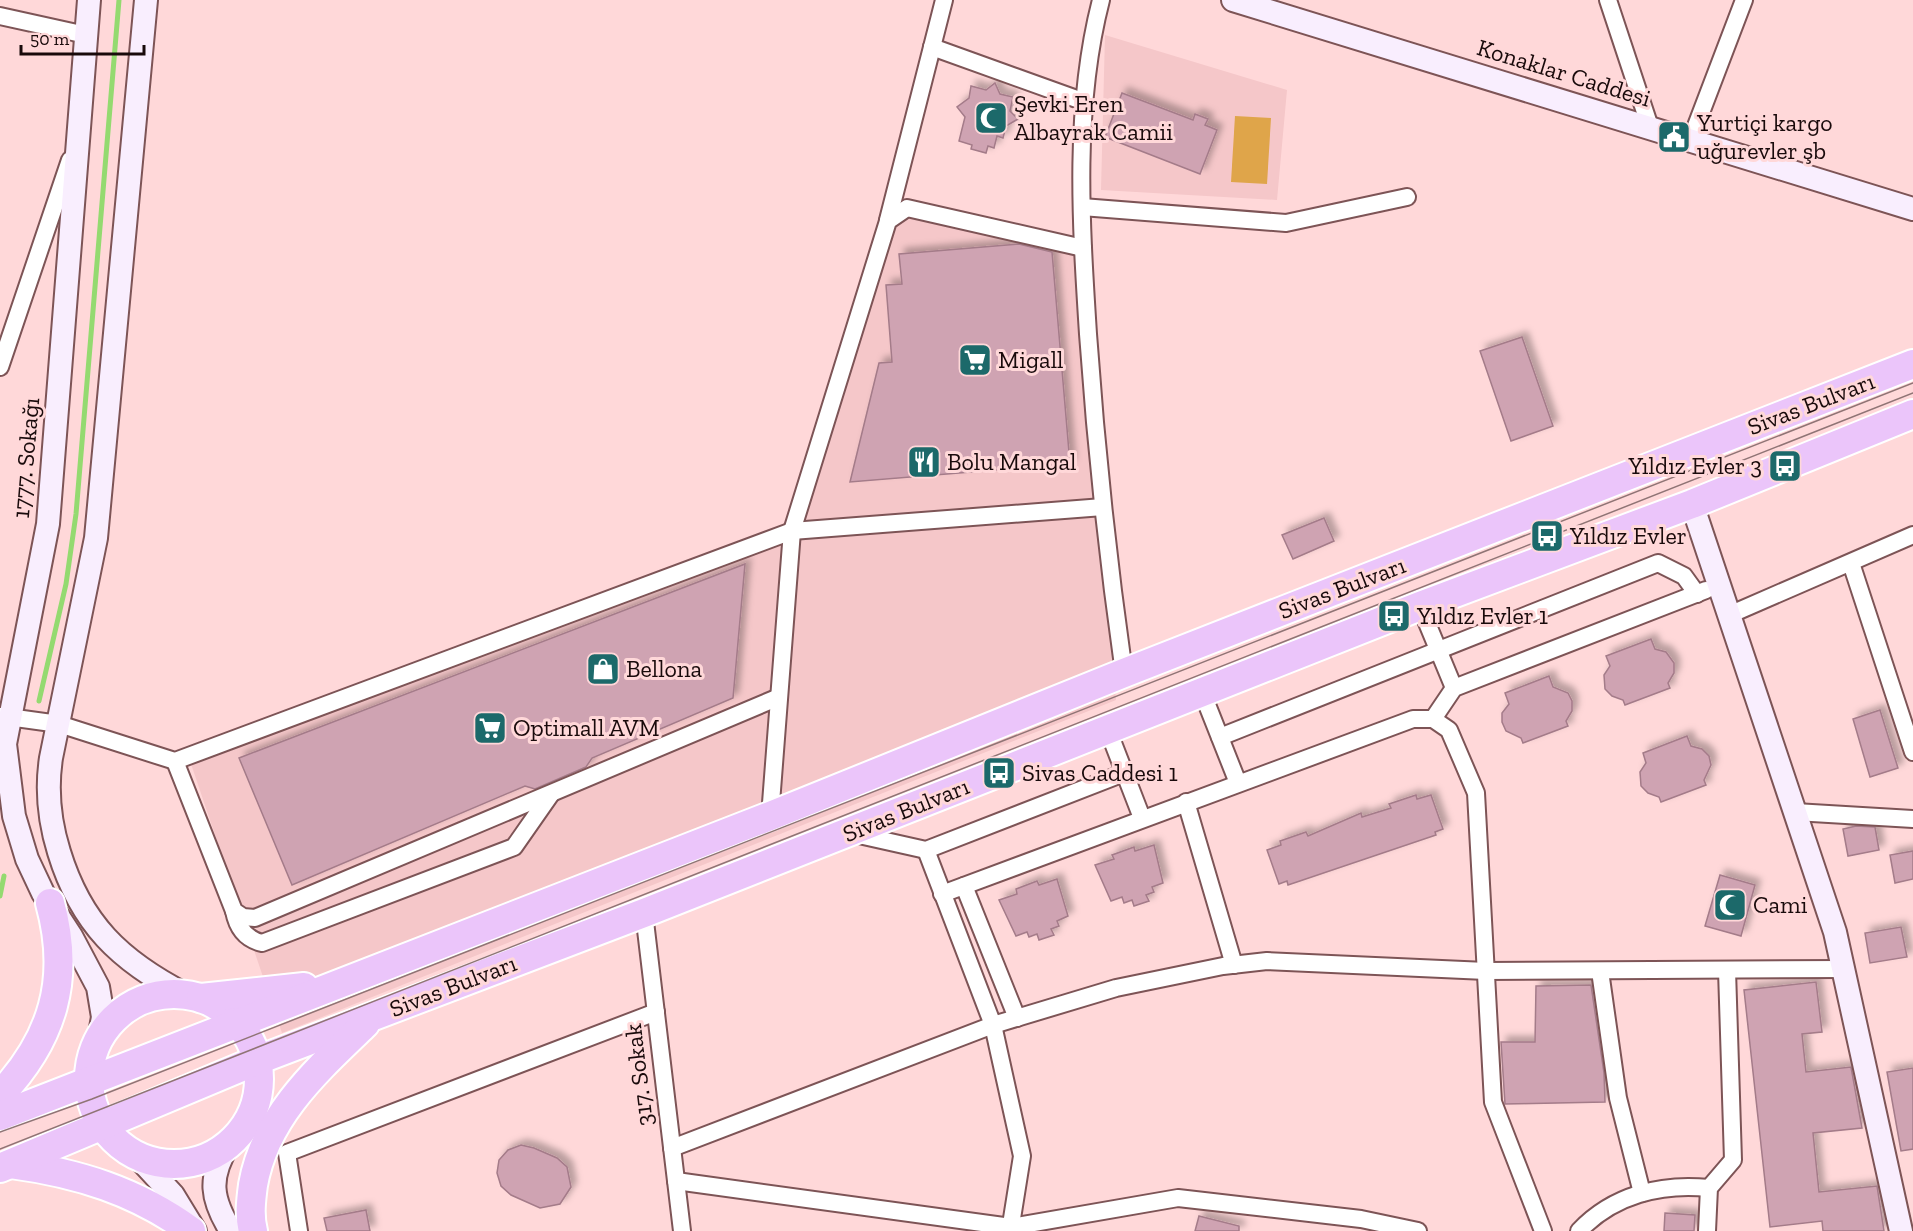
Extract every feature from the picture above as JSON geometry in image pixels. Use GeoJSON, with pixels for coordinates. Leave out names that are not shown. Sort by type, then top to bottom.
{"type":"FeatureCollection","features":[{"type":"Feature","properties":{"kind":"highway","name":"Sivas Bulvarı"},"geometry":{"type":"LineString","coordinates":[[0,1116],[770,816],[1124,673],[1913,364]]}},
{"type":"Feature","properties":{"kind":"highway","name":"Sivas Bulvarı"},"geometry":{"type":"LineString","coordinates":[[5,1166],[258,1060],[644,913],[1420,606],[1692,504],[1913,414]]}},
{"type":"Feature","properties":{"kind":"highway"},"geometry":{"type":"LineString","coordinates":[[0,1095],[36,1049],[53,1007],[60,957],[50,903]]}},
{"type":"Feature","properties":{"kind":"highway"},"geometry":{"type":"LineString","coordinates":[[193,996],[215,1004],[238,1023],[248,1036],[258,1060],[259,1089],[256,1104],[243,1130],[228,1145],[208,1157],[179,1164],[149,1160],[136,1155],[118,1142],[103,1125],[92,1099],[89,1082],[92,1060],[99,1039],[117,1016],[142,1000],[171,994],[193,996],[342,983]]}},
{"type":"Feature","properties":{"kind":"highway"},"geometry":{"type":"LineString","coordinates":[[253,1231],[251,1207],[255,1175],[274,1128],[299,1089],[373,1016]]}},
{"type":"Feature","properties":{"kind":"highway"},"geometry":{"type":"LineString","coordinates":[[5,1166],[56,1170],[103,1183],[150,1204],[193,1231]]}},
{"type":"Feature","properties":{"kind":"street","name":"1777. Sokağı"},"geometry":{"type":"LineString","coordinates":[[89,0],[48,524],[4,717],[14,816],[27,859],[50,903],[83,956],[98,987],[103,1017],[99,1039]]}},
{"type":"Feature","properties":{"kind":"street"},"geometry":{"type":"LineString","coordinates":[[146,0],[96,538],[48,776],[49,813],[70,886],[85,914],[114,947],[147,974],[193,996]]}},
{"type":"Feature","properties":{"kind":"street"},"geometry":{"type":"LineString","coordinates":[[770,816],[792,531],[888,221],[915,122],[944,0]]}},
{"type":"Feature","properties":{"kind":"street"},"geometry":{"type":"LineString","coordinates":[[1101,0],[1090,40],[1085,102],[1083,248],[1094,418],[1124,673]]}},
{"type":"Feature","properties":{"kind":"street","name":"Konaklar Caddesi"},"geometry":{"type":"LineString","coordinates":[[1233,0],[1913,209]]}},
{"type":"Feature","properties":{"kind":"street"},"geometry":{"type":"LineString","coordinates":[[1608,0],[1650,127]]}},
{"type":"Feature","properties":{"kind":"street"},"geometry":{"type":"LineString","coordinates":[[1691,139],[1744,0]]}},
{"type":"Feature","properties":{"kind":"street"},"geometry":{"type":"LineString","coordinates":[[0,16],[86,35]]}},
{"type":"Feature","properties":{"kind":"street"},"geometry":{"type":"LineString","coordinates":[[932,47],[1085,102]]}},
{"type":"Feature","properties":{"kind":"street"},"geometry":{"type":"LineString","coordinates":[[0,367],[78,139]]}},
{"type":"Feature","properties":{"kind":"street"},"geometry":{"type":"LineString","coordinates":[[1082,207],[1286,223],[1407,197]]}},
{"type":"Feature","properties":{"kind":"street"},"geometry":{"type":"LineString","coordinates":[[888,221],[907,208],[1083,248]]}},
{"type":"Feature","properties":{"kind":"street"},"geometry":{"type":"LineString","coordinates":[[1692,504],[1835,932],[1901,1231]]}},
{"type":"Feature","properties":{"kind":"street"},"geometry":{"type":"LineString","coordinates":[[4,717],[58,724],[175,761],[792,531],[1103,507]]}},
{"type":"Feature","properties":{"kind":"street"},"geometry":{"type":"LineString","coordinates":[[1729,615],[1913,535]]}},
{"type":"Feature","properties":{"kind":"street"},"geometry":{"type":"LineString","coordinates":[[1220,736],[1658,563],[1684,576],[1697,594]]}},
{"type":"Feature","properties":{"kind":"street"},"geometry":{"type":"LineString","coordinates":[[1851,563],[1913,752]]}},
{"type":"Feature","properties":{"kind":"street"},"geometry":{"type":"LineString","coordinates":[[1433,719],[1454,688],[1719,585]]}},
{"type":"Feature","properties":{"kind":"street"},"geometry":{"type":"LineString","coordinates":[[1420,606],[1454,688]]}},
{"type":"Feature","properties":{"kind":"street"},"geometry":{"type":"LineString","coordinates":[[1202,692],[1239,783]]}},
{"type":"Feature","properties":{"kind":"street"},"geometry":{"type":"LineString","coordinates":[[234,911],[243,917],[255,918],[780,697]]}},
{"type":"Feature","properties":{"kind":"street"},"geometry":{"type":"LineString","coordinates":[[942,894],[1413,719],[1433,719],[1449,730],[1476,793],[1493,1102],[1543,1231]]}},
{"type":"Feature","properties":{"kind":"street"},"geometry":{"type":"LineString","coordinates":[[1107,730],[1142,818]]}},
{"type":"Feature","properties":{"kind":"street"},"geometry":{"type":"LineString","coordinates":[[175,761],[238,924],[245,935],[262,943],[514,847],[551,794]]}},
{"type":"Feature","properties":{"kind":"street"},"geometry":{"type":"LineString","coordinates":[[848,833],[926,850],[1124,773]]}},
{"type":"Feature","properties":{"kind":"street"},"geometry":{"type":"LineString","coordinates":[[1186,802],[1234,965]]}},
{"type":"Feature","properties":{"kind":"street"},"geometry":{"type":"LineString","coordinates":[[1795,812],[1913,819]]}},
{"type":"Feature","properties":{"kind":"street"},"geometry":{"type":"LineString","coordinates":[[926,850],[993,1025],[1022,1156],[1011,1229]]}},
{"type":"Feature","properties":{"kind":"street"},"geometry":{"type":"LineString","coordinates":[[964,886],[1017,1018]]}},
{"type":"Feature","properties":{"kind":"street","name":"317. Sokak"},"geometry":{"type":"LineString","coordinates":[[644,913],[682,1231]]}},
{"type":"Feature","properties":{"kind":"street"},"geometry":{"type":"LineString","coordinates":[[672,1148],[993,1025],[1148,980],[1234,965],[1267,961],[1486,971],[1843,969]]}},
{"type":"Feature","properties":{"kind":"street"},"geometry":{"type":"LineString","coordinates":[[1600,970],[1618,1098],[1642,1192]]}},
{"type":"Feature","properties":{"kind":"street"},"geometry":{"type":"LineString","coordinates":[[1707,1231],[1709,1188],[1733,1160],[1727,970]]}},
{"type":"Feature","properties":{"kind":"street"},"geometry":{"type":"LineString","coordinates":[[299,1231],[287,1153],[656,1012]]}},
{"type":"Feature","properties":{"kind":"street"},"geometry":{"type":"LineString","coordinates":[[228,1145],[218,1164],[214,1193],[217,1207],[231,1231]]}},
{"type":"Feature","properties":{"kind":"street"},"geometry":{"type":"LineString","coordinates":[[136,1155],[173,1195],[193,1231]]}},
{"type":"Feature","properties":{"kind":"street"},"geometry":{"type":"LineString","coordinates":[[676,1181],[1011,1229],[1178,1198],[1359,1225],[1418,1231]]}},
{"type":"Feature","properties":{"kind":"street"},"geometry":{"type":"LineString","coordinates":[[1579,1231],[1606,1208],[1642,1192],[1675,1187],[1709,1188]]}},
{"type":"Feature","properties":{"kind":"shaded area"},"geometry":{"type":"Polygon","coordinates":[[[1105,35],[1287,90],[1277,200],[1101,190],[1105,35]]]}},
{"type":"Feature","properties":{"kind":"shaded area"},"geometry":{"type":"Polygon","coordinates":[[[1235,116],[1271,118],[1267,184],[1231,182],[1235,116]]]}},
{"type":"Feature","properties":{"kind":"shaded area"},"geometry":{"type":"Polygon","coordinates":[[[895,204],[1082,249],[1116,700],[282,1033],[188,755],[788,531],[895,204]]]}},
{"type":"Feature","properties":{"kind":"building","name":"Şevki Eren Albayrak Camii"},"geometry":{"type":"Polygon","coordinates":[[[995,83],[1000,94],[1013,97],[1010,111],[1018,119],[1006,126],[1003,138],[997,136],[994,148],[988,146],[986,153],[971,149],[972,145],[959,141],[965,117],[957,107],[969,98],[971,86],[986,90],[995,83]]]}},
{"type":"Feature","properties":{"kind":"building"},"geometry":{"type":"Polygon","coordinates":[[[1122,93],[1193,120],[1195,114],[1208,119],[1205,125],[1217,130],[1200,174],[1105,137],[1122,93]]]}},
{"type":"Feature","properties":{"kind":"building"},"geometry":{"type":"Polygon","coordinates":[[[1019,244],[1052,252],[1070,464],[850,482],[879,363],[892,362],[886,285],[902,284],[899,254],[1019,244]]]}},
{"type":"Feature","properties":{"kind":"building"},"geometry":{"type":"Polygon","coordinates":[[[1522,337],[1553,426],[1511,441],[1480,351],[1522,337]]]}},
{"type":"Feature","properties":{"kind":"building"},"geometry":{"type":"Polygon","coordinates":[[[1324,518],[1334,541],[1293,559],[1282,535],[1324,518]]]}},
{"type":"Feature","properties":{"kind":"building","name":"Optimall AVM"},"geometry":{"type":"Polygon","coordinates":[[[745,564],[733,698],[592,758],[586,767],[535,789],[525,786],[292,885],[239,758],[745,564]]]}},
{"type":"Feature","properties":{"kind":"building"},"geometry":{"type":"Polygon","coordinates":[[[1651,639],[1655,649],[1666,652],[1674,663],[1674,673],[1668,683],[1670,688],[1625,705],[1623,700],[1612,696],[1605,689],[1604,675],[1610,666],[1606,656],[1651,639]]]}},
{"type":"Feature","properties":{"kind":"building"},"geometry":{"type":"Polygon","coordinates":[[[1549,676],[1553,687],[1568,693],[1572,701],[1572,711],[1566,721],[1568,726],[1523,743],[1521,738],[1506,731],[1502,722],[1502,713],[1509,704],[1505,693],[1549,676]]]}},
{"type":"Feature","properties":{"kind":"building"},"geometry":{"type":"Polygon","coordinates":[[[1880,710],[1898,768],[1870,777],[1853,719],[1880,710]]]}},
{"type":"Feature","properties":{"kind":"building"},"geometry":{"type":"Polygon","coordinates":[[[1687,736],[1691,746],[1702,749],[1709,756],[1711,765],[1704,780],[1706,785],[1661,802],[1659,797],[1648,793],[1641,786],[1640,772],[1646,763],[1643,753],[1687,736]]]}},
{"type":"Feature","properties":{"kind":"building"},"geometry":{"type":"Polygon","coordinates":[[[1416,795],[1417,799],[1431,795],[1443,829],[1435,832],[1436,835],[1288,885],[1287,881],[1279,884],[1267,850],[1281,845],[1280,841],[1306,832],[1308,836],[1361,813],[1362,817],[1391,808],[1389,804],[1416,795]]]}},
{"type":"Feature","properties":{"kind":"building"},"geometry":{"type":"Polygon","coordinates":[[[1856,826],[1875,827],[1879,850],[1848,856],[1843,829],[1856,826]]]}},
{"type":"Feature","properties":{"kind":"building"},"geometry":{"type":"Polygon","coordinates":[[[1154,845],[1163,883],[1152,887],[1154,892],[1146,895],[1149,901],[1134,906],[1132,900],[1124,903],[1122,897],[1111,901],[1095,865],[1114,859],[1112,855],[1134,847],[1135,851],[1154,845]]]}},
{"type":"Feature","properties":{"kind":"building"},"geometry":{"type":"Polygon","coordinates":[[[1913,851],[1913,879],[1895,883],[1890,855],[1913,851]]]}},
{"type":"Feature","properties":{"kind":"building","name":"Cami"},"geometry":{"type":"Polygon","coordinates":[[[1720,875],[1755,885],[1741,936],[1705,926],[1720,875]]]}},
{"type":"Feature","properties":{"kind":"building"},"geometry":{"type":"Polygon","coordinates":[[[1057,879],[1068,916],[1057,921],[1059,926],[1051,929],[1054,935],[1039,940],[1037,934],[1029,937],[1027,932],[1016,936],[999,900],[1017,894],[1016,889],[1037,881],[1039,885],[1057,879]]]}},
{"type":"Feature","properties":{"kind":"building"},"geometry":{"type":"Polygon","coordinates":[[[1901,927],[1907,957],[1870,963],[1865,933],[1901,927]]]}},
{"type":"Feature","properties":{"kind":"building"},"geometry":{"type":"Polygon","coordinates":[[[1816,982],[1822,1032],[1802,1034],[1806,1072],[1851,1067],[1862,1128],[1813,1133],[1819,1192],[1877,1186],[1884,1231],[1823,1231],[1822,1221],[1770,1227],[1744,990],[1816,982]]]}},
{"type":"Feature","properties":{"kind":"building"},"geometry":{"type":"Polygon","coordinates":[[[1591,985],[1604,1073],[1605,1102],[1505,1104],[1501,1042],[1535,1042],[1536,986],[1591,985]]]}},
{"type":"Feature","properties":{"kind":"building"},"geometry":{"type":"Polygon","coordinates":[[[1913,1068],[1913,1149],[1901,1151],[1887,1072],[1913,1068]]]}},
{"type":"Feature","properties":{"kind":"building"},"geometry":{"type":"Polygon","coordinates":[[[521,1145],[557,1158],[567,1167],[571,1187],[560,1204],[540,1208],[511,1195],[501,1186],[497,1173],[499,1160],[508,1150],[521,1145]]]}},
{"type":"Feature","properties":{"kind":"building"},"geometry":{"type":"Polygon","coordinates":[[[366,1210],[370,1231],[327,1231],[324,1218],[366,1210]]]}},
{"type":"Feature","properties":{"kind":"building"},"geometry":{"type":"Polygon","coordinates":[[[1665,1213],[1695,1215],[1694,1231],[1664,1231],[1665,1213]]]}},
{"type":"Feature","properties":{"kind":"building"},"geometry":{"type":"Polygon","coordinates":[[[1199,1216],[1239,1226],[1239,1231],[1195,1231],[1199,1216]]]}},
{"type":"Feature","properties":{"kind":"waterway"},"geometry":{"type":"LineString","coordinates":[[39,701],[66,584],[76,514],[119,0]]}},
{"type":"Feature","properties":{"kind":"waterway"},"geometry":{"type":"LineString","coordinates":[[0,896],[4,876]]}},
{"type":"Feature","properties":{"kind":"tram line"},"geometry":{"type":"LineString","coordinates":[[0,1132],[92,1099],[1913,383]]}},
{"type":"Feature","properties":{"kind":"tram line"},"geometry":{"type":"LineString","coordinates":[[0,1149],[1913,393]]}},
{"type":"Feature","properties":{"kind":"place","name":"Şevki Eren Albayrak Camii"},"geometry":{"type":"Point","coordinates":[991,118]}},
{"type":"Feature","properties":{"kind":"place","name":"Yurtiçi kargo uğurevler şb"},"geometry":{"type":"Point","coordinates":[1674,137]}},
{"type":"Feature","properties":{"kind":"place","name":"Migall"},"geometry":{"type":"Point","coordinates":[975,360]}},
{"type":"Feature","properties":{"kind":"place","name":"Bolu Mangal"},"geometry":{"type":"Point","coordinates":[924,462]}},
{"type":"Feature","properties":{"kind":"place","name":"Yıldız Evler 3"},"geometry":{"type":"Point","coordinates":[1785,466]}},
{"type":"Feature","properties":{"kind":"place","name":"Yıldız Evler"},"geometry":{"type":"Point","coordinates":[1547,536]}},
{"type":"Feature","properties":{"kind":"place","name":"Yıldız Evler 1"},"geometry":{"type":"Point","coordinates":[1394,616]}},
{"type":"Feature","properties":{"kind":"place","name":"Bellona"},"geometry":{"type":"Point","coordinates":[603,669]}},
{"type":"Feature","properties":{"kind":"place","name":"Optimall AVM"},"geometry":{"type":"Point","coordinates":[490,728]}},
{"type":"Feature","properties":{"kind":"place","name":"Sivas Caddesi 1"},"geometry":{"type":"Point","coordinates":[999,773]}},
{"type":"Feature","properties":{"kind":"place","name":"Cami"},"geometry":{"type":"Point","coordinates":[1730,905]}}]}
